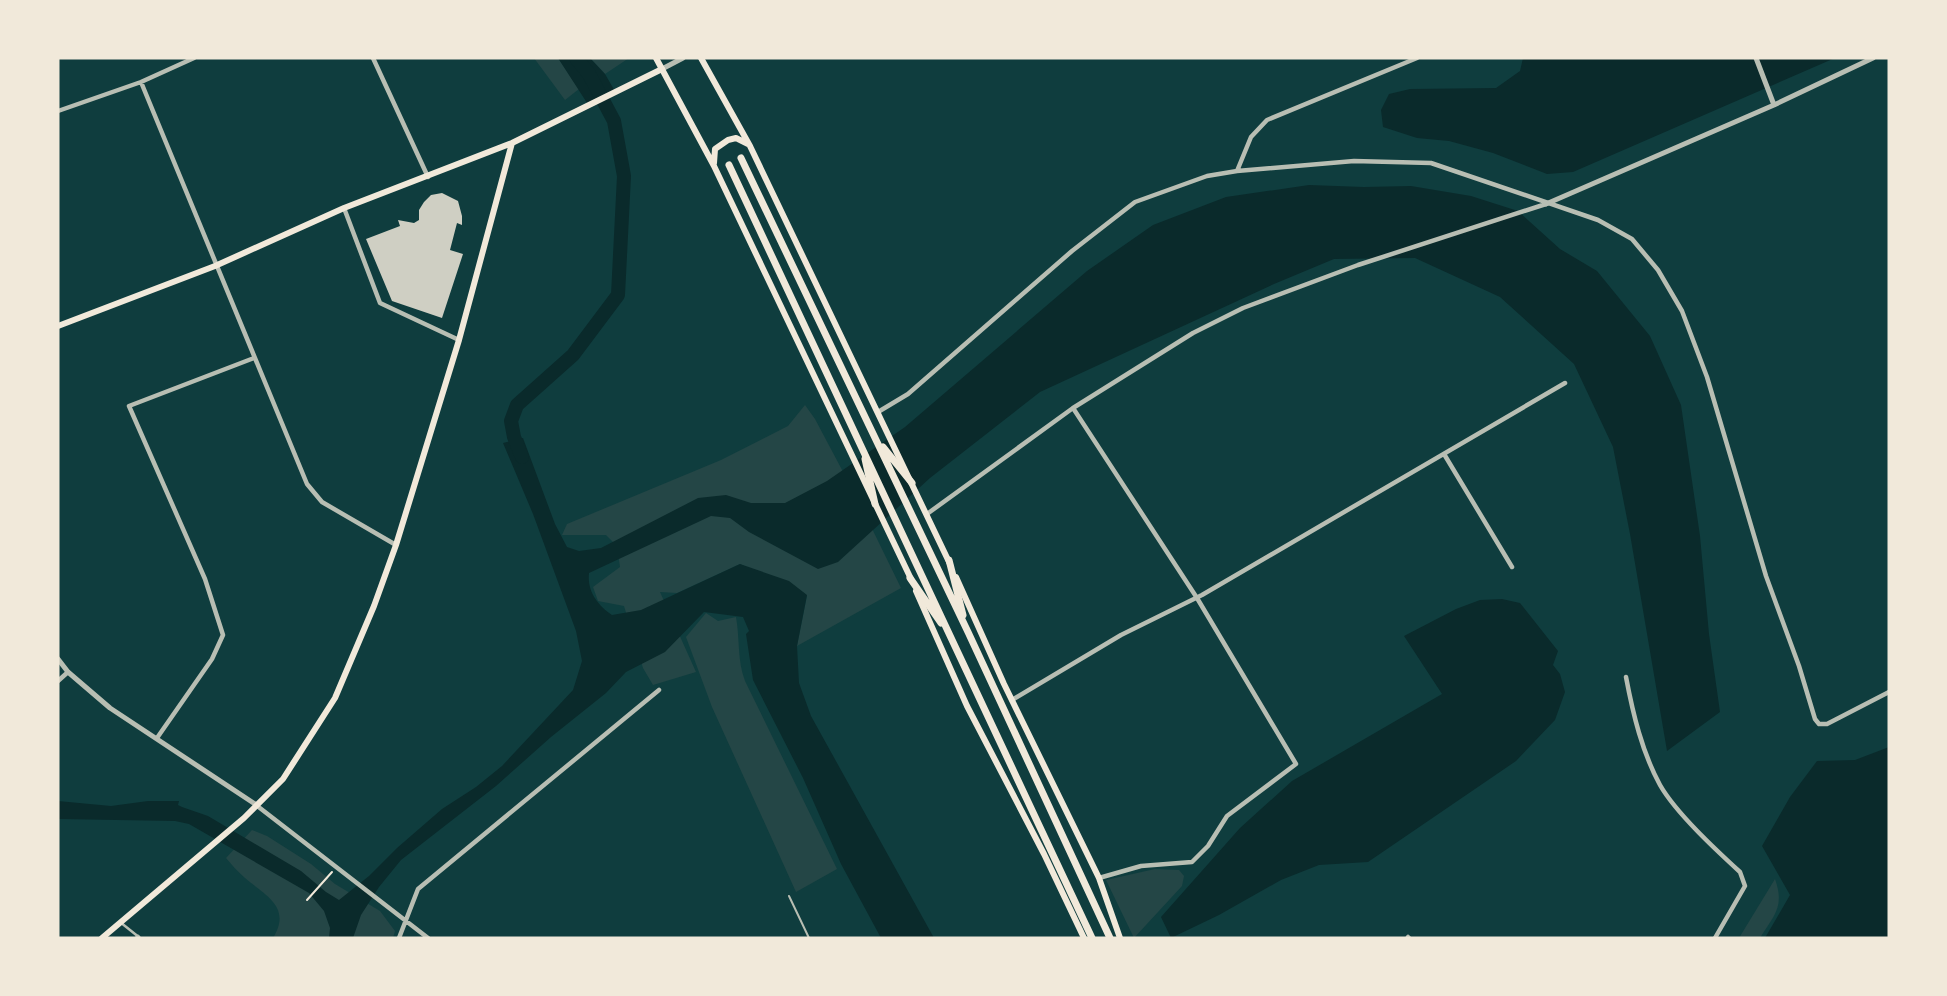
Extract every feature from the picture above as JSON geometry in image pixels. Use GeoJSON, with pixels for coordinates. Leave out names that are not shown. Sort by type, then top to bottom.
{"type":"FeatureCollection","features":[{"type":"Feature","properties":{"kind":"highway"},"geometry":{"type":"LineString","coordinates":[[741,158],[968,632],[1110,938]]}},
{"type":"Feature","properties":{"kind":"highway"},"geometry":{"type":"LineString","coordinates":[[729,165],[1092,938]]}},
{"type":"Feature","properties":{"kind":"highway"},"geometry":{"type":"LineString","coordinates":[[873,436],[912,483]]}},
{"type":"Feature","properties":{"kind":"highway"},"geometry":{"type":"LineString","coordinates":[[861,445],[875,504]]}},
{"type":"Feature","properties":{"kind":"highway"},"geometry":{"type":"LineString","coordinates":[[948,560],[968,632]]}},
{"type":"Feature","properties":{"kind":"highway"},"geometry":{"type":"LineString","coordinates":[[910,578],[954,641]]}},
{"type":"Feature","properties":{"kind":"main road"},"geometry":{"type":"LineString","coordinates":[[656,58],[714,166],[910,578],[967,706],[1044,854],[1084,938]]}},
{"type":"Feature","properties":{"kind":"main road"},"geometry":{"type":"LineString","coordinates":[[701,58],[750,146],[887,429],[1099,878],[1120,938]]}},
{"type":"Feature","properties":{"kind":"main road"},"geometry":{"type":"LineString","coordinates":[[58,326],[215,265],[344,208],[512,143],[662,69]]}},
{"type":"Feature","properties":{"kind":"main road"},"geometry":{"type":"LineString","coordinates":[[714,166],[715,149],[721,143],[736,138],[750,146]]}},
{"type":"Feature","properties":{"kind":"main road"},"geometry":{"type":"LineString","coordinates":[[102,938],[244,818],[255,804],[283,779],[335,698],[374,606],[396,545],[459,340],[512,143]]}},
{"type":"Feature","properties":{"kind":"street"},"geometry":{"type":"LineString","coordinates":[[58,111],[141,82],[194,58]]}},
{"type":"Feature","properties":{"kind":"street"},"geometry":{"type":"LineString","coordinates":[[373,58],[428,177]]}},
{"type":"Feature","properties":{"kind":"street"},"geometry":{"type":"LineString","coordinates":[[662,69],[683,58]]}},
{"type":"Feature","properties":{"kind":"street"},"geometry":{"type":"LineString","coordinates":[[1237,171],[1251,137],[1267,120],[1416,58]]}},
{"type":"Feature","properties":{"kind":"street"},"geometry":{"type":"LineString","coordinates":[[1756,58],[1774,105]]}},
{"type":"Feature","properties":{"kind":"street"},"geometry":{"type":"LineString","coordinates":[[927,514],[1073,408],[1193,333],[1243,308],[1358,265],[1546,204],[1774,105],[1872,58]]}},
{"type":"Feature","properties":{"kind":"street"},"geometry":{"type":"LineString","coordinates":[[141,82],[303,475],[322,502],[396,545]]}},
{"type":"Feature","properties":{"kind":"street"},"geometry":{"type":"LineString","coordinates":[[878,412],[908,394],[1072,251],[1135,202],[1208,176],[1237,171],[1354,161],[1431,163],[1598,220],[1632,239],[1658,270],[1682,311],[1707,377],[1766,576],[1815,719],[1819,724],[1828,724],[1889,692]]}},
{"type":"Feature","properties":{"kind":"street"},"geometry":{"type":"LineString","coordinates":[[344,208],[380,303],[459,340]]}},
{"type":"Feature","properties":{"kind":"street"},"geometry":{"type":"LineString","coordinates":[[157,738],[212,659],[223,635],[205,579],[129,406],[254,358]]}},
{"type":"Feature","properties":{"kind":"street"},"geometry":{"type":"LineString","coordinates":[[1013,700],[1121,635],[1197,598],[1565,383]]}},
{"type":"Feature","properties":{"kind":"street"},"geometry":{"type":"LineString","coordinates":[[1073,408],[1197,598],[1296,764],[1227,816],[1208,846],[1192,862],[1141,866],[1099,878]]}},
{"type":"Feature","properties":{"kind":"street"},"geometry":{"type":"LineString","coordinates":[[1444,454],[1511,566]]}},
{"type":"Feature","properties":{"kind":"street"},"geometry":{"type":"LineString","coordinates":[[58,659],[68,672],[110,708],[255,804],[428,938]]}},
{"type":"Feature","properties":{"kind":"street"},"geometry":{"type":"LineString","coordinates":[[58,681],[68,672]]}},
{"type":"Feature","properties":{"kind":"street"},"geometry":{"type":"LineString","coordinates":[[1626,677],[1646,755],[1662,788],[1687,818],[1741,872],[1744,880],[1745,886],[1715,938]]}},
{"type":"Feature","properties":{"kind":"street"},"geometry":{"type":"LineString","coordinates":[[399,938],[418,889],[659,690]]}},
{"type":"Feature","properties":{"kind":"street"},"geometry":{"type":"LineString","coordinates":[[120,922],[138,938]]}},
{"type":"Feature","properties":{"kind":"lane"},"geometry":{"type":"LineString","coordinates":[[789,896],[808,938]]}},
{"type":"Feature","properties":{"kind":"path"},"geometry":{"type":"LineString","coordinates":[[307,900],[337,867]]}},
{"type":"Feature","properties":{"kind":"shaded area"},"geometry":{"type":"Polygon","coordinates":[[[534,58],[558,58],[579,89],[565,100],[534,58]]]}},
{"type":"Feature","properties":{"kind":"shaded area"},"geometry":{"type":"Polygon","coordinates":[[[558,58],[590,58],[605,74],[616,93],[589,106],[558,58]]]}},
{"type":"Feature","properties":{"kind":"shaded area"},"geometry":{"type":"Polygon","coordinates":[[[590,58],[629,58],[605,74],[590,58]]]}},
{"type":"Feature","properties":{"kind":"shaded area"},"geometry":{"type":"Polygon","coordinates":[[[1523,58],[1835,58],[1573,172],[1547,174],[1493,153],[1449,141],[1417,138],[1383,127],[1381,110],[1389,94],[1410,89],[1496,88],[1520,71],[1523,58]]]}},
{"type":"Feature","properties":{"kind":"shaded area"},"geometry":{"type":"Polygon","coordinates":[[[1309,185],[1411,186],[1471,196],[1518,211],[1560,249],[1597,271],[1650,336],[1681,405],[1700,536],[1709,634],[1720,712],[1667,751],[1613,447],[1574,364],[1500,297],[1415,258],[1334,259],[1040,392],[930,478],[838,562],[818,569],[749,532],[730,518],[711,516],[589,573],[594,597],[612,615],[641,610],[740,564],[789,581],[807,595],[797,646],[799,683],[811,716],[934,938],[881,938],[841,864],[803,778],[753,680],[746,634],[749,631],[743,617],[704,612],[665,652],[626,672],[606,693],[496,786],[401,860],[361,915],[353,938],[329,938],[330,928],[324,911],[309,893],[189,824],[175,821],[58,819],[58,801],[111,806],[148,801],[179,801],[178,805],[208,816],[301,871],[339,900],[442,809],[502,766],[573,690],[582,661],[576,631],[533,514],[503,443],[523,438],[555,524],[567,547],[579,551],[601,548],[698,498],[726,495],[751,503],[785,503],[827,481],[905,427],[1087,271],[1153,225],[1226,197],[1309,185]]]}},
{"type":"Feature","properties":{"kind":"shaded area"},"geometry":{"type":"Polygon","coordinates":[[[805,405],[858,500],[901,588],[797,646],[807,596],[740,564],[677,593],[660,592],[696,672],[653,685],[643,668],[624,606],[598,601],[593,587],[620,567],[617,546],[606,535],[562,535],[567,524],[721,460],[788,426],[805,405]]]}},
{"type":"Feature","properties":{"kind":"shaded area"},"geometry":{"type":"Polygon","coordinates":[[[1502,599],[1520,603],[1558,651],[1553,665],[1560,674],[1565,692],[1555,720],[1516,761],[1368,862],[1319,865],[1281,880],[1171,938],[1161,917],[1240,828],[1292,781],[1442,694],[1404,636],[1456,609],[1480,600],[1502,599]]]}},
{"type":"Feature","properties":{"kind":"shaded area"},"geometry":{"type":"Polygon","coordinates":[[[706,613],[718,621],[736,617],[745,681],[837,869],[796,892],[712,707],[686,637],[706,613]]]}},
{"type":"Feature","properties":{"kind":"shaded area"},"geometry":{"type":"Polygon","coordinates":[[[1889,747],[1889,938],[1765,938],[1790,895],[1762,846],[1790,797],[1817,761],[1855,760],[1889,747]]]}},
{"type":"Feature","properties":{"kind":"shaded area"},"geometry":{"type":"Polygon","coordinates":[[[252,830],[267,836],[311,864],[335,884],[380,911],[395,931],[393,938],[273,938],[280,918],[274,903],[242,876],[226,858],[252,830]]]}},
{"type":"Feature","properties":{"kind":"shaded area"},"geometry":{"type":"Polygon","coordinates":[[[1155,869],[1179,870],[1184,876],[1182,886],[1134,938],[1106,880],[1155,869]]]}},
{"type":"Feature","properties":{"kind":"shaded area"},"geometry":{"type":"Polygon","coordinates":[[[1775,879],[1779,897],[1770,923],[1760,938],[1739,938],[1775,879]]]}},
{"type":"Feature","properties":{"kind":"building"},"geometry":{"type":"Polygon","coordinates":[[[442,193],[458,201],[462,225],[457,223],[450,250],[463,254],[442,318],[392,301],[366,239],[400,226],[398,220],[414,223],[419,220],[419,210],[424,202],[431,195],[442,193]]]}},
{"type":"Feature","properties":{"kind":"waterway"},"geometry":{"type":"LineString","coordinates":[[522,457],[511,421],[517,405],[573,355],[618,295],[624,176],[614,121],[589,74],[576,58]]}}]}
